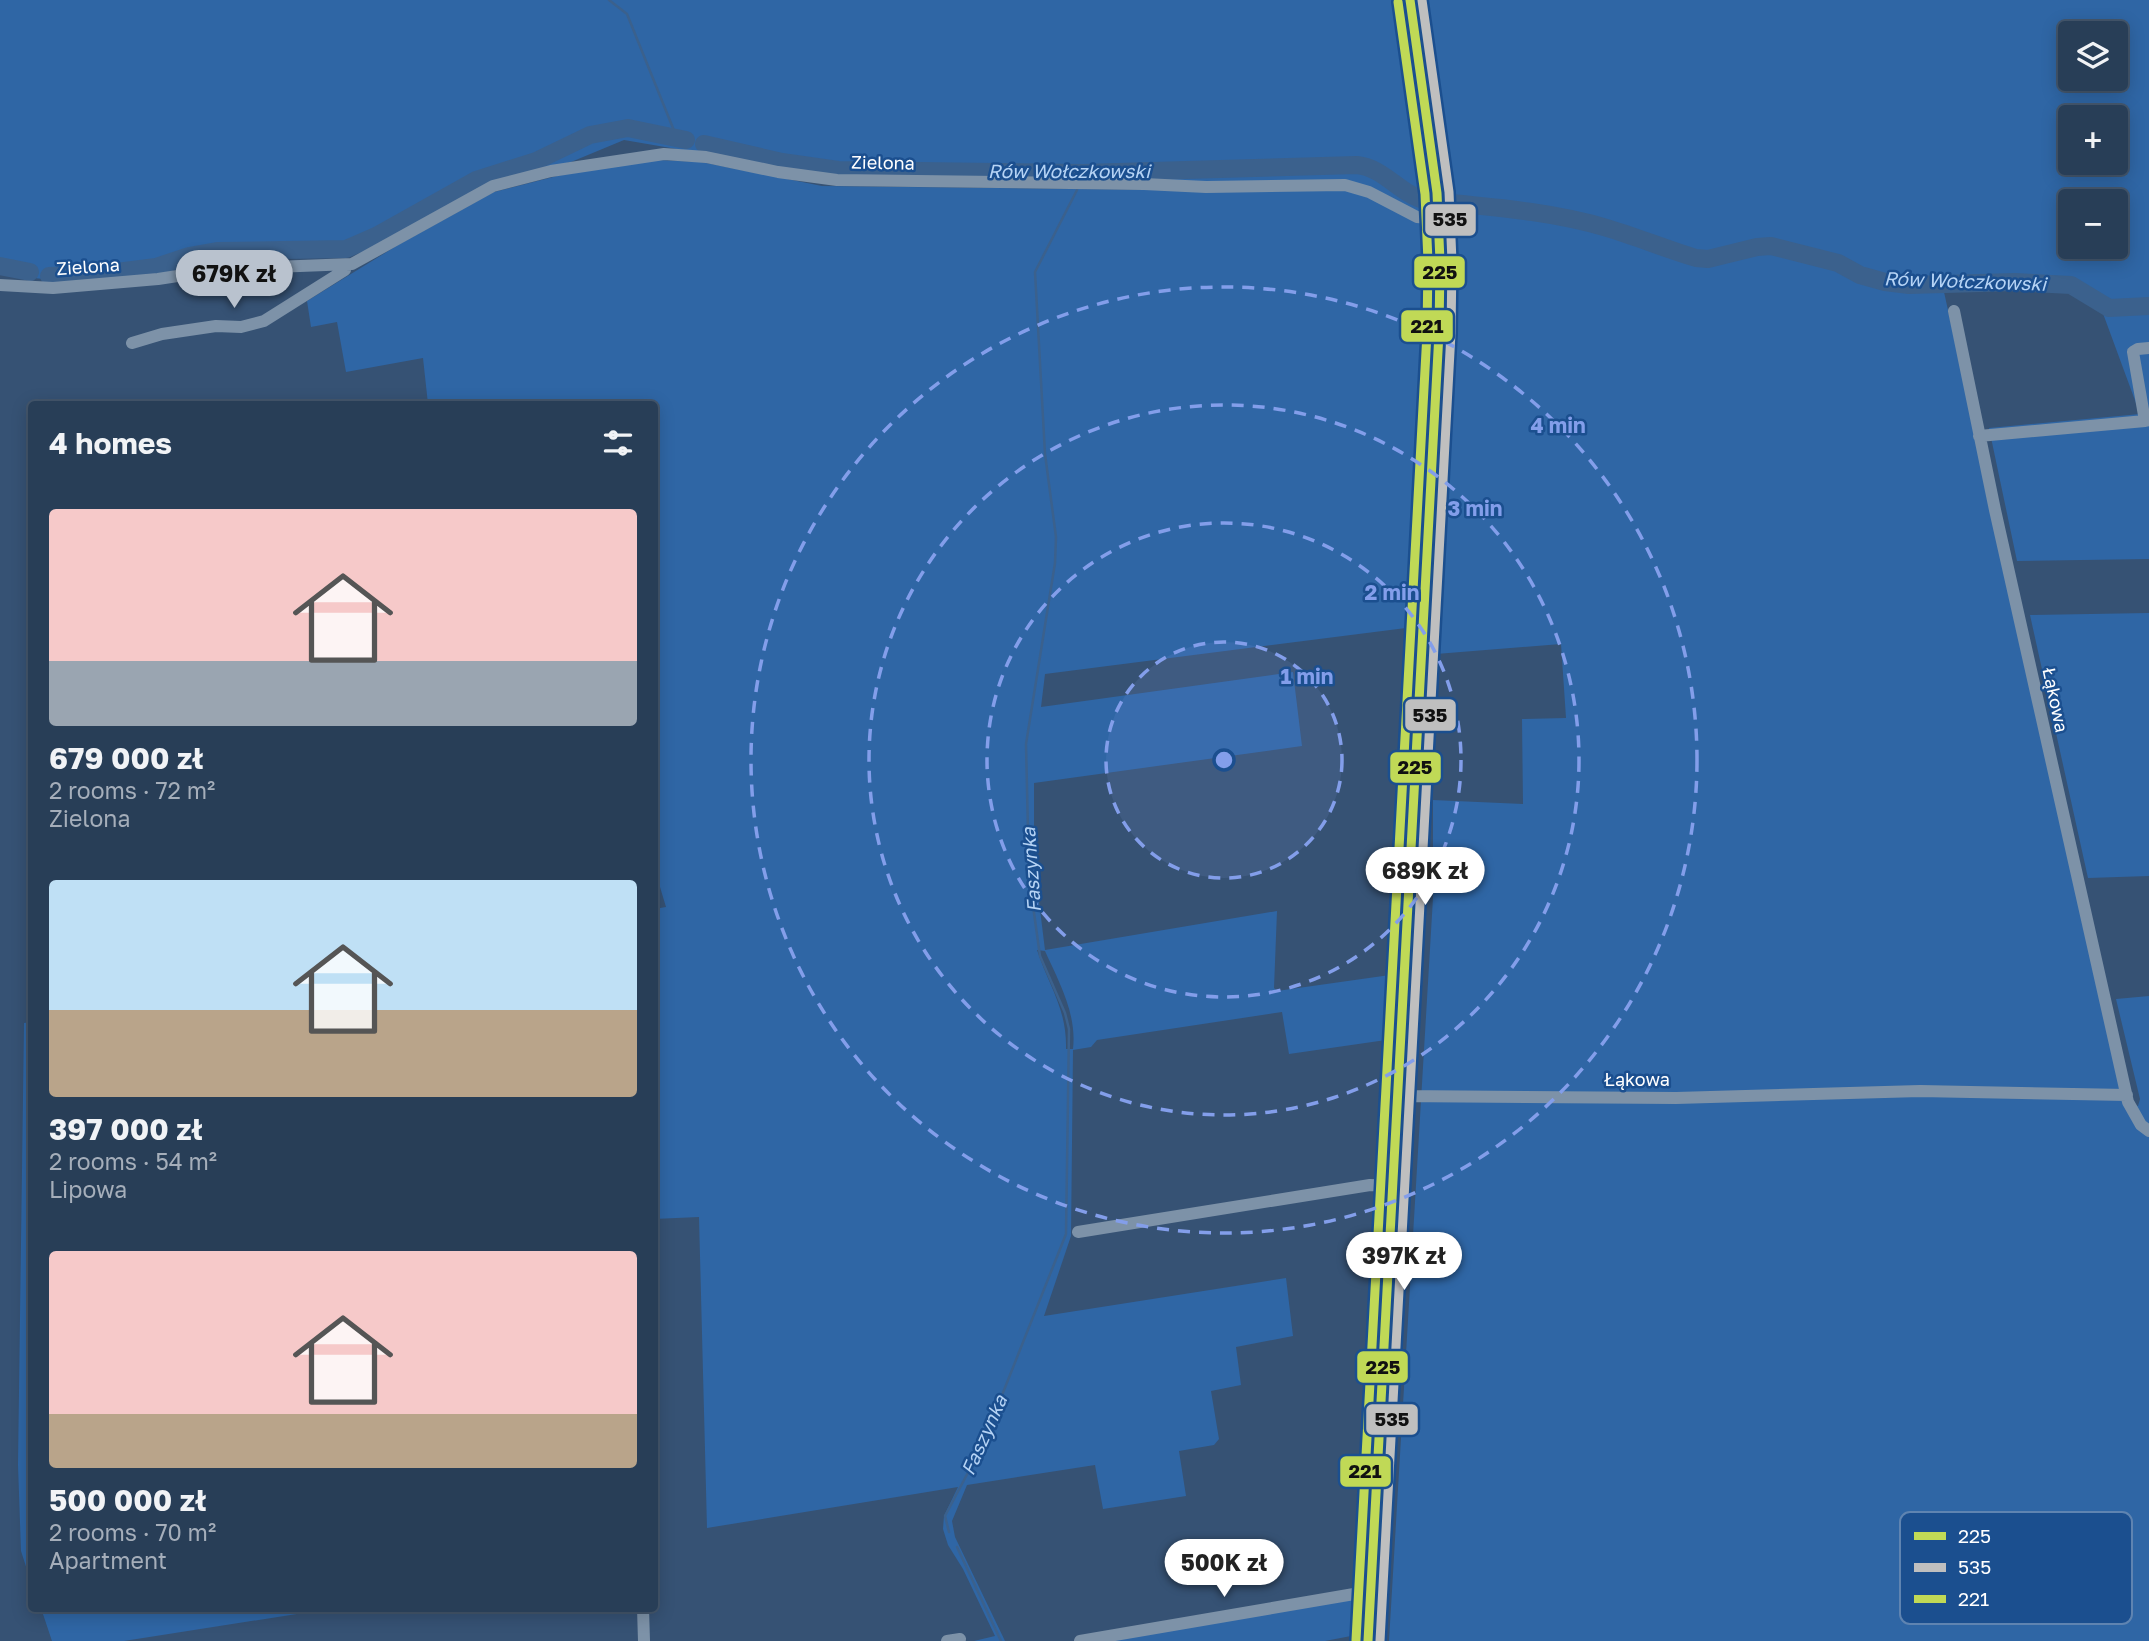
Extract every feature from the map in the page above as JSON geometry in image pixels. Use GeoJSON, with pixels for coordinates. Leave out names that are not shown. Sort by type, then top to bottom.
{"type":"FeatureCollection","features":[{"type":"Feature","properties":{"kind":"street"},"geometry":{"type":"LineString","coordinates":[[1368,1641],[1439,333],[1439,219],[1410,0]]}},
{"type":"Feature","properties":{"kind":"street","name":"Zielona"},"geometry":{"type":"LineString","coordinates":[[0,285],[53,288],[158,279],[223,269],[345,265],[358,262],[493,186],[551,171],[664,153],[706,158],[778,173],[837,180],[1206,187],[1345,185],[1369,192],[1417,218],[1439,219]]}},
{"type":"Feature","properties":{"kind":"street","name":"Zielona"},"geometry":{"type":"LineString","coordinates":[[132,342],[162,334],[216,326],[241,327],[264,321],[345,270],[345,265]]}},
{"type":"Feature","properties":{"kind":"street","name":"Łąkowa"},"geometry":{"type":"LineString","coordinates":[[1954,311],[2059,802],[2127,1095],[2141,1125],[2149,1131]]}},
{"type":"Feature","properties":{"kind":"street"},"geometry":{"type":"LineString","coordinates":[[1979,436],[2147,420],[2133,352],[2149,348]]}},
{"type":"Feature","properties":{"kind":"street","name":"Łąkowa"},"geometry":{"type":"LineString","coordinates":[[1398,1096],[1676,1097],[1920,1091],[2127,1095]]}},
{"type":"Feature","properties":{"kind":"street"},"geometry":{"type":"LineString","coordinates":[[1078,1232],[1370,1185],[1394,1186]]}},
{"type":"Feature","properties":{"kind":"street"},"geometry":{"type":"LineString","coordinates":[[1080,1641],[1354,1594],[1371,1595]]}},
{"type":"Feature","properties":{"kind":"street"},"geometry":{"type":"LineString","coordinates":[[643,1612],[644,1641]]}},
{"type":"Feature","properties":{"kind":"shaded area"},"geometry":{"type":"Polygon","coordinates":[[[0,0],[2149,0],[2149,559],[2017,561],[1989,428],[2140,414],[2094,289],[1944,292],[2123,1101],[2138,1106],[2140,1099],[2116,999],[2149,996],[2149,1641],[1389,1641],[1433,898],[1433,800],[1523,804],[1522,719],[1566,718],[1561,644],[1436,654],[1406,628],[1045,674],[1041,707],[1293,672],[1302,746],[1034,783],[1034,861],[1045,950],[1277,911],[1274,988],[1277,991],[1390,975],[1386,1040],[1289,1054],[1282,1012],[1097,1040],[1091,1047],[1073,1050],[1071,1236],[1044,1316],[1286,1278],[1293,1336],[1236,1347],[1241,1385],[1211,1391],[1219,1439],[1214,1445],[1179,1451],[1186,1496],[1103,1509],[1095,1465],[967,1485],[952,1521],[955,1537],[1005,1641],[974,1641],[995,1636],[963,1569],[948,1545],[943,1529],[944,1516],[958,1487],[707,1528],[699,1217],[658,1219],[658,908],[666,907],[658,880],[658,401],[428,401],[423,358],[346,372],[337,322],[311,327],[307,301],[398,245],[494,192],[561,175],[656,160],[701,162],[822,186],[1160,190],[1159,178],[816,173],[624,140],[571,162],[493,180],[359,253],[196,260],[151,272],[43,279],[0,274],[0,0]],[[1037,950],[1064,1022],[1066,1049],[1073,1049],[1070,1011],[1045,951],[1037,950]]]}},
{"type":"Feature","properties":{"kind":"shaded area"},"geometry":{"type":"Polygon","coordinates":[[[2149,613],[2149,876],[2088,878],[2030,615],[2149,613]]]}},
{"type":"Feature","properties":{"kind":"shaded area"},"geometry":{"type":"Polygon","coordinates":[[[28,1022],[28,1573],[21,1551],[18,1465],[24,1023],[28,1022]]]}},
{"type":"Feature","properties":{"kind":"shaded area"},"geometry":{"type":"Polygon","coordinates":[[[1354,1597],[1351,1636],[1325,1641],[1106,1641],[1354,1597]]]}},
{"type":"Feature","properties":{"kind":"shaded area"},"geometry":{"type":"Polygon","coordinates":[[[42,1612],[309,1612],[124,1641],[52,1641],[42,1612]]]}},
{"type":"Feature","properties":{"kind":"waterway"},"geometry":{"type":"LineString","coordinates":[[609,0],[627,14],[677,138]]}},
{"type":"Feature","properties":{"kind":"waterway","name":"Rów Wołczkowski"},"geometry":{"type":"LineString","coordinates":[[49,276],[101,274],[156,267],[189,256],[217,251],[346,249],[376,236],[476,180],[536,161],[590,135],[628,128],[686,140]]}},
{"type":"Feature","properties":{"kind":"waterway","name":"Rów Wołczkowski"},"geometry":{"type":"LineString","coordinates":[[704,144],[782,162],[838,170],[1083,173],[1357,165],[1376,171],[1417,198],[1427,201]]}},
{"type":"Feature","properties":{"kind":"waterway","name":"Faszynka"},"geometry":{"type":"LineString","coordinates":[[949,1532],[945,1516],[981,1448],[1066,1234],[1069,1029],[1065,1013],[1040,956],[1029,877],[1026,744],[1055,563],[1056,537],[1045,454],[1035,272],[1077,190]]}},
{"type":"Feature","properties":{"kind":"waterway","name":"Rów Wołczkowski"},"geometry":{"type":"LineString","coordinates":[[1451,203],[1569,218],[1696,258],[1708,259],[1771,246],[1838,263],[1860,275],[1885,282],[1909,285],[2015,282],[2071,285],[2109,308],[2149,306]]}},
{"type":"Feature","properties":{"kind":"waterway","name":"Rów Wołczkowski"},"geometry":{"type":"LineString","coordinates":[[0,266],[30,272]]}},
{"type":"Feature","properties":{"kind":"waterway","name":"Faszynka"},"geometry":{"type":"LineString","coordinates":[[957,1547],[1001,1641]]}},
{"type":"Feature","properties":{"kind":"transit line","name":"225"},"geometry":{"type":"LineString","coordinates":[[1368,1641],[1439,333],[1437,193],[1410,0]]}},
{"type":"Feature","properties":{"kind":"transit line","name":"535"},"geometry":{"type":"LineString","coordinates":[[1380,1641],[1451,333],[1449,192],[1422,0]]}},
{"type":"Feature","properties":{"kind":"transit line","name":"221"},"geometry":{"type":"LineString","coordinates":[[1356,1640],[1427,333],[1425,194],[1398,2]]}}]}
